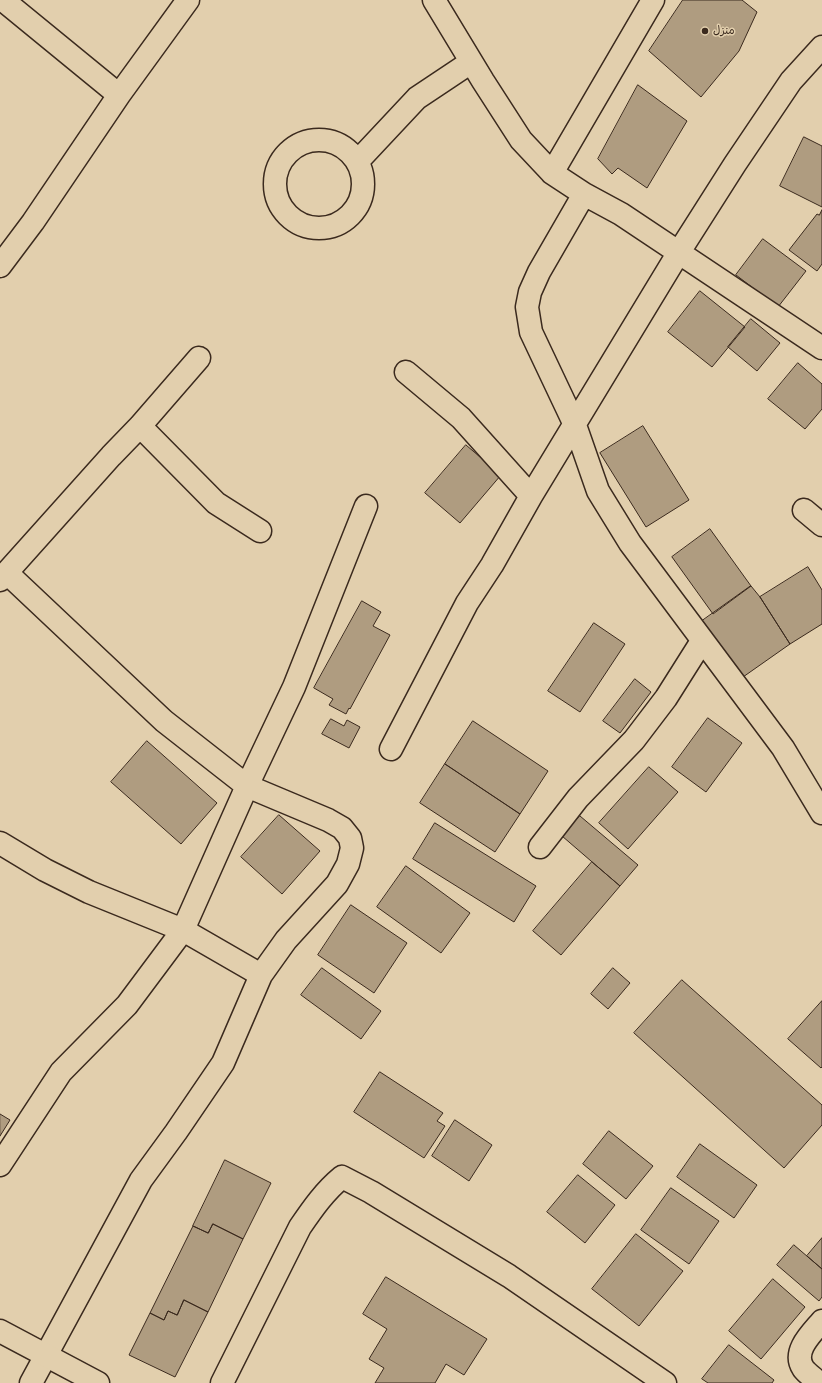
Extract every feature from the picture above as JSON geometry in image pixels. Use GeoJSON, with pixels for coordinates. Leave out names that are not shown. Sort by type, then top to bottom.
{"type":"FeatureCollection","features":[{"type":"Feature","properties":{"kind":"street"},"geometry":{"type":"LineString","coordinates":[[3,0],[120,95]]}},
{"type":"Feature","properties":{"kind":"street"},"geometry":{"type":"LineString","coordinates":[[0,266],[33,222],[120,95],[188,0]]}},
{"type":"Feature","properties":{"kind":"street"},"geometry":{"type":"LineString","coordinates":[[434,0],[471,62],[521,140],[552,173],[584,194],[621,214],[822,348]]}},
{"type":"Feature","properties":{"kind":"street"},"geometry":{"type":"LineString","coordinates":[[552,173],[653,0]]}},
{"type":"Feature","properties":{"kind":"street"},"geometry":{"type":"LineString","coordinates":[[391,749],[467,603],[492,565],[531,496],[679,252],[734,164],[791,81],[822,47]]}},
{"type":"Feature","properties":{"kind":"street"},"geometry":{"type":"LineString","coordinates":[[357,162],[417,98],[471,62]]}},
{"type":"Feature","properties":{"kind":"street"},"geometry":{"type":"LineString","coordinates":[[315,140],[332,142],[346,149],[357,162],[363,178],[362,197],[354,213],[339,224],[322,229],[304,226],[289,216],[278,202],[274,184],[277,168],[286,154],[299,144],[315,140]]}},
{"type":"Feature","properties":{"kind":"street"},"geometry":{"type":"LineString","coordinates":[[584,194],[539,272],[530,292],[527,307],[531,332],[575,425],[598,491],[630,543],[783,748],[822,813]]}},
{"type":"Feature","properties":{"kind":"street"},"geometry":{"type":"LineString","coordinates":[[31,1383],[141,1180],[223,1063],[261,975],[286,940],[337,884],[348,864],[352,848],[350,838],[342,828],[328,820],[247,786],[164,721],[3,577],[111,456],[140,426],[199,358]]}},
{"type":"Feature","properties":{"kind":"street"},"geometry":{"type":"LineString","coordinates":[[406,372],[461,418],[531,496]]}},
{"type":"Feature","properties":{"kind":"street"},"geometry":{"type":"LineString","coordinates":[[140,426],[216,503],[260,531]]}},
{"type":"Feature","properties":{"kind":"street"},"geometry":{"type":"LineString","coordinates":[[0,1165],[61,1072],[127,1005],[183,930],[247,786],[294,687],[366,506]]}},
{"type":"Feature","properties":{"kind":"street"},"geometry":{"type":"LineString","coordinates":[[804,510],[822,525]]}},
{"type":"Feature","properties":{"kind":"street"},"geometry":{"type":"LineString","coordinates":[[540,847],[578,798],[634,740],[666,698],[702,641]]}},
{"type":"Feature","properties":{"kind":"street"},"geometry":{"type":"LineString","coordinates":[[0,843],[45,870],[89,892],[183,930],[261,975]]}},
{"type":"Feature","properties":{"kind":"street"},"geometry":{"type":"LineString","coordinates":[[222,1383],[300,1227],[318,1202],[342,1177],[371,1192],[508,1276],[665,1383]]}},
{"type":"Feature","properties":{"kind":"street"},"geometry":{"type":"LineString","coordinates":[[819,1383],[803,1368],[799,1360],[799,1352],[806,1340],[822,1321]]}},
{"type":"Feature","properties":{"kind":"street"},"geometry":{"type":"LineString","coordinates":[[0,1331],[98,1383]]}},
{"type":"Feature","properties":{"kind":"building","name":"منزل"},"geometry":{"type":"Polygon","coordinates":[[[683,0],[742,0],[757,12],[739,51],[701,97],[649,51],[683,0]]]}},
{"type":"Feature","properties":{"kind":"building"},"geometry":{"type":"Polygon","coordinates":[[[638,85],[687,121],[647,188],[618,168],[612,174],[598,159],[638,85]]]}},
{"type":"Feature","properties":{"kind":"building"},"geometry":{"type":"Polygon","coordinates":[[[804,137],[822,146],[822,207],[780,186],[804,137]]]}},
{"type":"Feature","properties":{"kind":"building"},"geometry":{"type":"Polygon","coordinates":[[[822,210],[822,264],[817,271],[789,250],[817,214],[819,215],[822,210]]]}},
{"type":"Feature","properties":{"kind":"building"},"geometry":{"type":"Polygon","coordinates":[[[763,239],[806,271],[778,307],[736,275],[763,239]]]}},
{"type":"Feature","properties":{"kind":"building"},"geometry":{"type":"Polygon","coordinates":[[[700,291],[745,327],[712,367],[668,332],[700,291]]]}},
{"type":"Feature","properties":{"kind":"building"},"geometry":{"type":"Polygon","coordinates":[[[751,319],[780,343],[757,371],[728,347],[751,319]]]}},
{"type":"Feature","properties":{"kind":"building"},"geometry":{"type":"Polygon","coordinates":[[[798,363],[822,384],[822,409],[805,429],[768,399],[798,363]]]}},
{"type":"Feature","properties":{"kind":"building"},"geometry":{"type":"Polygon","coordinates":[[[643,426],[689,500],[646,527],[600,453],[643,426]]]}},
{"type":"Feature","properties":{"kind":"building"},"geometry":{"type":"Polygon","coordinates":[[[466,445],[501,475],[460,523],[425,493],[466,445]]]}},
{"type":"Feature","properties":{"kind":"building"},"geometry":{"type":"Polygon","coordinates":[[[710,529],[751,586],[713,614],[672,557],[710,529]]]}},
{"type":"Feature","properties":{"kind":"building"},"geometry":{"type":"Polygon","coordinates":[[[808,567],[822,590],[822,624],[790,644],[760,597],[808,567]]]}},
{"type":"Feature","properties":{"kind":"building"},"geometry":{"type":"Polygon","coordinates":[[[751,586],[760,597],[790,644],[743,677],[702,621],[751,586]]]}},
{"type":"Feature","properties":{"kind":"building"},"geometry":{"type":"Polygon","coordinates":[[[362,601],[381,612],[373,626],[390,635],[346,714],[329,705],[333,699],[314,688],[362,601]]]}},
{"type":"Feature","properties":{"kind":"building"},"geometry":{"type":"Polygon","coordinates":[[[594,623],[625,644],[580,712],[548,691],[594,623]]]}},
{"type":"Feature","properties":{"kind":"building"},"geometry":{"type":"Polygon","coordinates":[[[635,679],[651,692],[620,733],[603,721],[635,679]]]}},
{"type":"Feature","properties":{"kind":"building"},"geometry":{"type":"Polygon","coordinates":[[[708,718],[742,743],[706,792],[672,767],[708,718]]]}},
{"type":"Feature","properties":{"kind":"building"},"geometry":{"type":"Polygon","coordinates":[[[331,719],[344,726],[347,720],[360,727],[349,748],[322,734],[331,719]]]}},
{"type":"Feature","properties":{"kind":"building"},"geometry":{"type":"Polygon","coordinates":[[[473,721],[548,771],[520,814],[445,764],[473,721]]]}},
{"type":"Feature","properties":{"kind":"building"},"geometry":{"type":"Polygon","coordinates":[[[147,741],[217,803],[181,844],[111,782],[147,741]]]}},
{"type":"Feature","properties":{"kind":"building"},"geometry":{"type":"Polygon","coordinates":[[[445,764],[520,814],[495,852],[420,803],[445,764]]]}},
{"type":"Feature","properties":{"kind":"building"},"geometry":{"type":"Polygon","coordinates":[[[649,767],[678,792],[628,849],[599,823],[649,767]]]}},
{"type":"Feature","properties":{"kind":"building"},"geometry":{"type":"Polygon","coordinates":[[[279,815],[320,851],[282,894],[241,857],[279,815]]]}},
{"type":"Feature","properties":{"kind":"building"},"geometry":{"type":"Polygon","coordinates":[[[580,816],[638,865],[620,886],[562,836],[580,816]]]}},
{"type":"Feature","properties":{"kind":"building"},"geometry":{"type":"Polygon","coordinates":[[[435,823],[536,886],[514,922],[413,859],[435,823]]]}},
{"type":"Feature","properties":{"kind":"building"},"geometry":{"type":"Polygon","coordinates":[[[592,862],[620,886],[561,955],[533,931],[592,862]]]}},
{"type":"Feature","properties":{"kind":"building"},"geometry":{"type":"Polygon","coordinates":[[[406,866],[470,913],[441,953],[377,907],[406,866]]]}},
{"type":"Feature","properties":{"kind":"building"},"geometry":{"type":"Polygon","coordinates":[[[351,905],[407,943],[374,993],[318,955],[351,905]]]}},
{"type":"Feature","properties":{"kind":"building"},"geometry":{"type":"Polygon","coordinates":[[[322,968],[381,1011],[361,1039],[301,995],[322,968]]]}},
{"type":"Feature","properties":{"kind":"building"},"geometry":{"type":"Polygon","coordinates":[[[613,968],[630,983],[608,1009],[591,994],[613,968]]]}},
{"type":"Feature","properties":{"kind":"building"},"geometry":{"type":"Polygon","coordinates":[[[682,980],[822,1105],[822,1125],[784,1168],[634,1033],[682,980]]]}},
{"type":"Feature","properties":{"kind":"building"},"geometry":{"type":"Polygon","coordinates":[[[822,1001],[822,1067],[821,1068],[788,1039],[822,1001]]]}},
{"type":"Feature","properties":{"kind":"building"},"geometry":{"type":"Polygon","coordinates":[[[380,1072],[443,1113],[437,1121],[445,1126],[424,1158],[354,1112],[380,1072]]]}},
{"type":"Feature","properties":{"kind":"building"},"geometry":{"type":"Polygon","coordinates":[[[0,1114],[10,1120],[0,1136],[0,1114]]]}},
{"type":"Feature","properties":{"kind":"building"},"geometry":{"type":"Polygon","coordinates":[[[455,1120],[492,1145],[469,1181],[432,1156],[455,1120]]]}},
{"type":"Feature","properties":{"kind":"building"},"geometry":{"type":"Polygon","coordinates":[[[609,1131],[653,1166],[626,1199],[583,1164],[609,1131]]]}},
{"type":"Feature","properties":{"kind":"building"},"geometry":{"type":"Polygon","coordinates":[[[700,1144],[757,1185],[734,1218],[677,1177],[700,1144]]]}},
{"type":"Feature","properties":{"kind":"building"},"geometry":{"type":"Polygon","coordinates":[[[225,1160],[271,1183],[243,1239],[213,1224],[208,1233],[193,1226],[225,1160]]]}},
{"type":"Feature","properties":{"kind":"building"},"geometry":{"type":"Polygon","coordinates":[[[578,1175],[615,1205],[585,1243],[547,1212],[578,1175]]]}},
{"type":"Feature","properties":{"kind":"building"},"geometry":{"type":"Polygon","coordinates":[[[671,1188],[719,1221],[689,1264],[641,1230],[671,1188]]]}},
{"type":"Feature","properties":{"kind":"building"},"geometry":{"type":"Polygon","coordinates":[[[213,1224],[243,1239],[208,1312],[184,1300],[177,1315],[168,1311],[164,1320],[150,1313],[193,1226],[208,1233],[213,1224]]]}},
{"type":"Feature","properties":{"kind":"building"},"geometry":{"type":"Polygon","coordinates":[[[636,1234],[683,1271],[639,1326],[592,1289],[636,1234]]]}},
{"type":"Feature","properties":{"kind":"building"},"geometry":{"type":"Polygon","coordinates":[[[822,1238],[822,1269],[807,1256],[822,1238]]]}},
{"type":"Feature","properties":{"kind":"building"},"geometry":{"type":"Polygon","coordinates":[[[794,1245],[822,1269],[822,1297],[819,1301],[777,1265],[794,1245]]]}},
{"type":"Feature","properties":{"kind":"building"},"geometry":{"type":"Polygon","coordinates":[[[386,1277],[487,1339],[464,1375],[446,1364],[435,1383],[375,1383],[384,1368],[369,1359],[387,1329],[363,1314],[386,1277]]]}},
{"type":"Feature","properties":{"kind":"building"},"geometry":{"type":"Polygon","coordinates":[[[773,1279],[805,1307],[761,1359],[729,1331],[773,1279]]]}},
{"type":"Feature","properties":{"kind":"building"},"geometry":{"type":"Polygon","coordinates":[[[184,1300],[208,1312],[175,1377],[129,1355],[150,1313],[164,1320],[168,1311],[177,1315],[184,1300]]]}},
{"type":"Feature","properties":{"kind":"building"},"geometry":{"type":"Polygon","coordinates":[[[729,1345],[774,1380],[772,1383],[708,1383],[702,1379],[729,1345]]]}},
{"type":"Feature","properties":{"kind":"place","name":"منزل"},"geometry":{"type":"Point","coordinates":[705,31]}}]}
